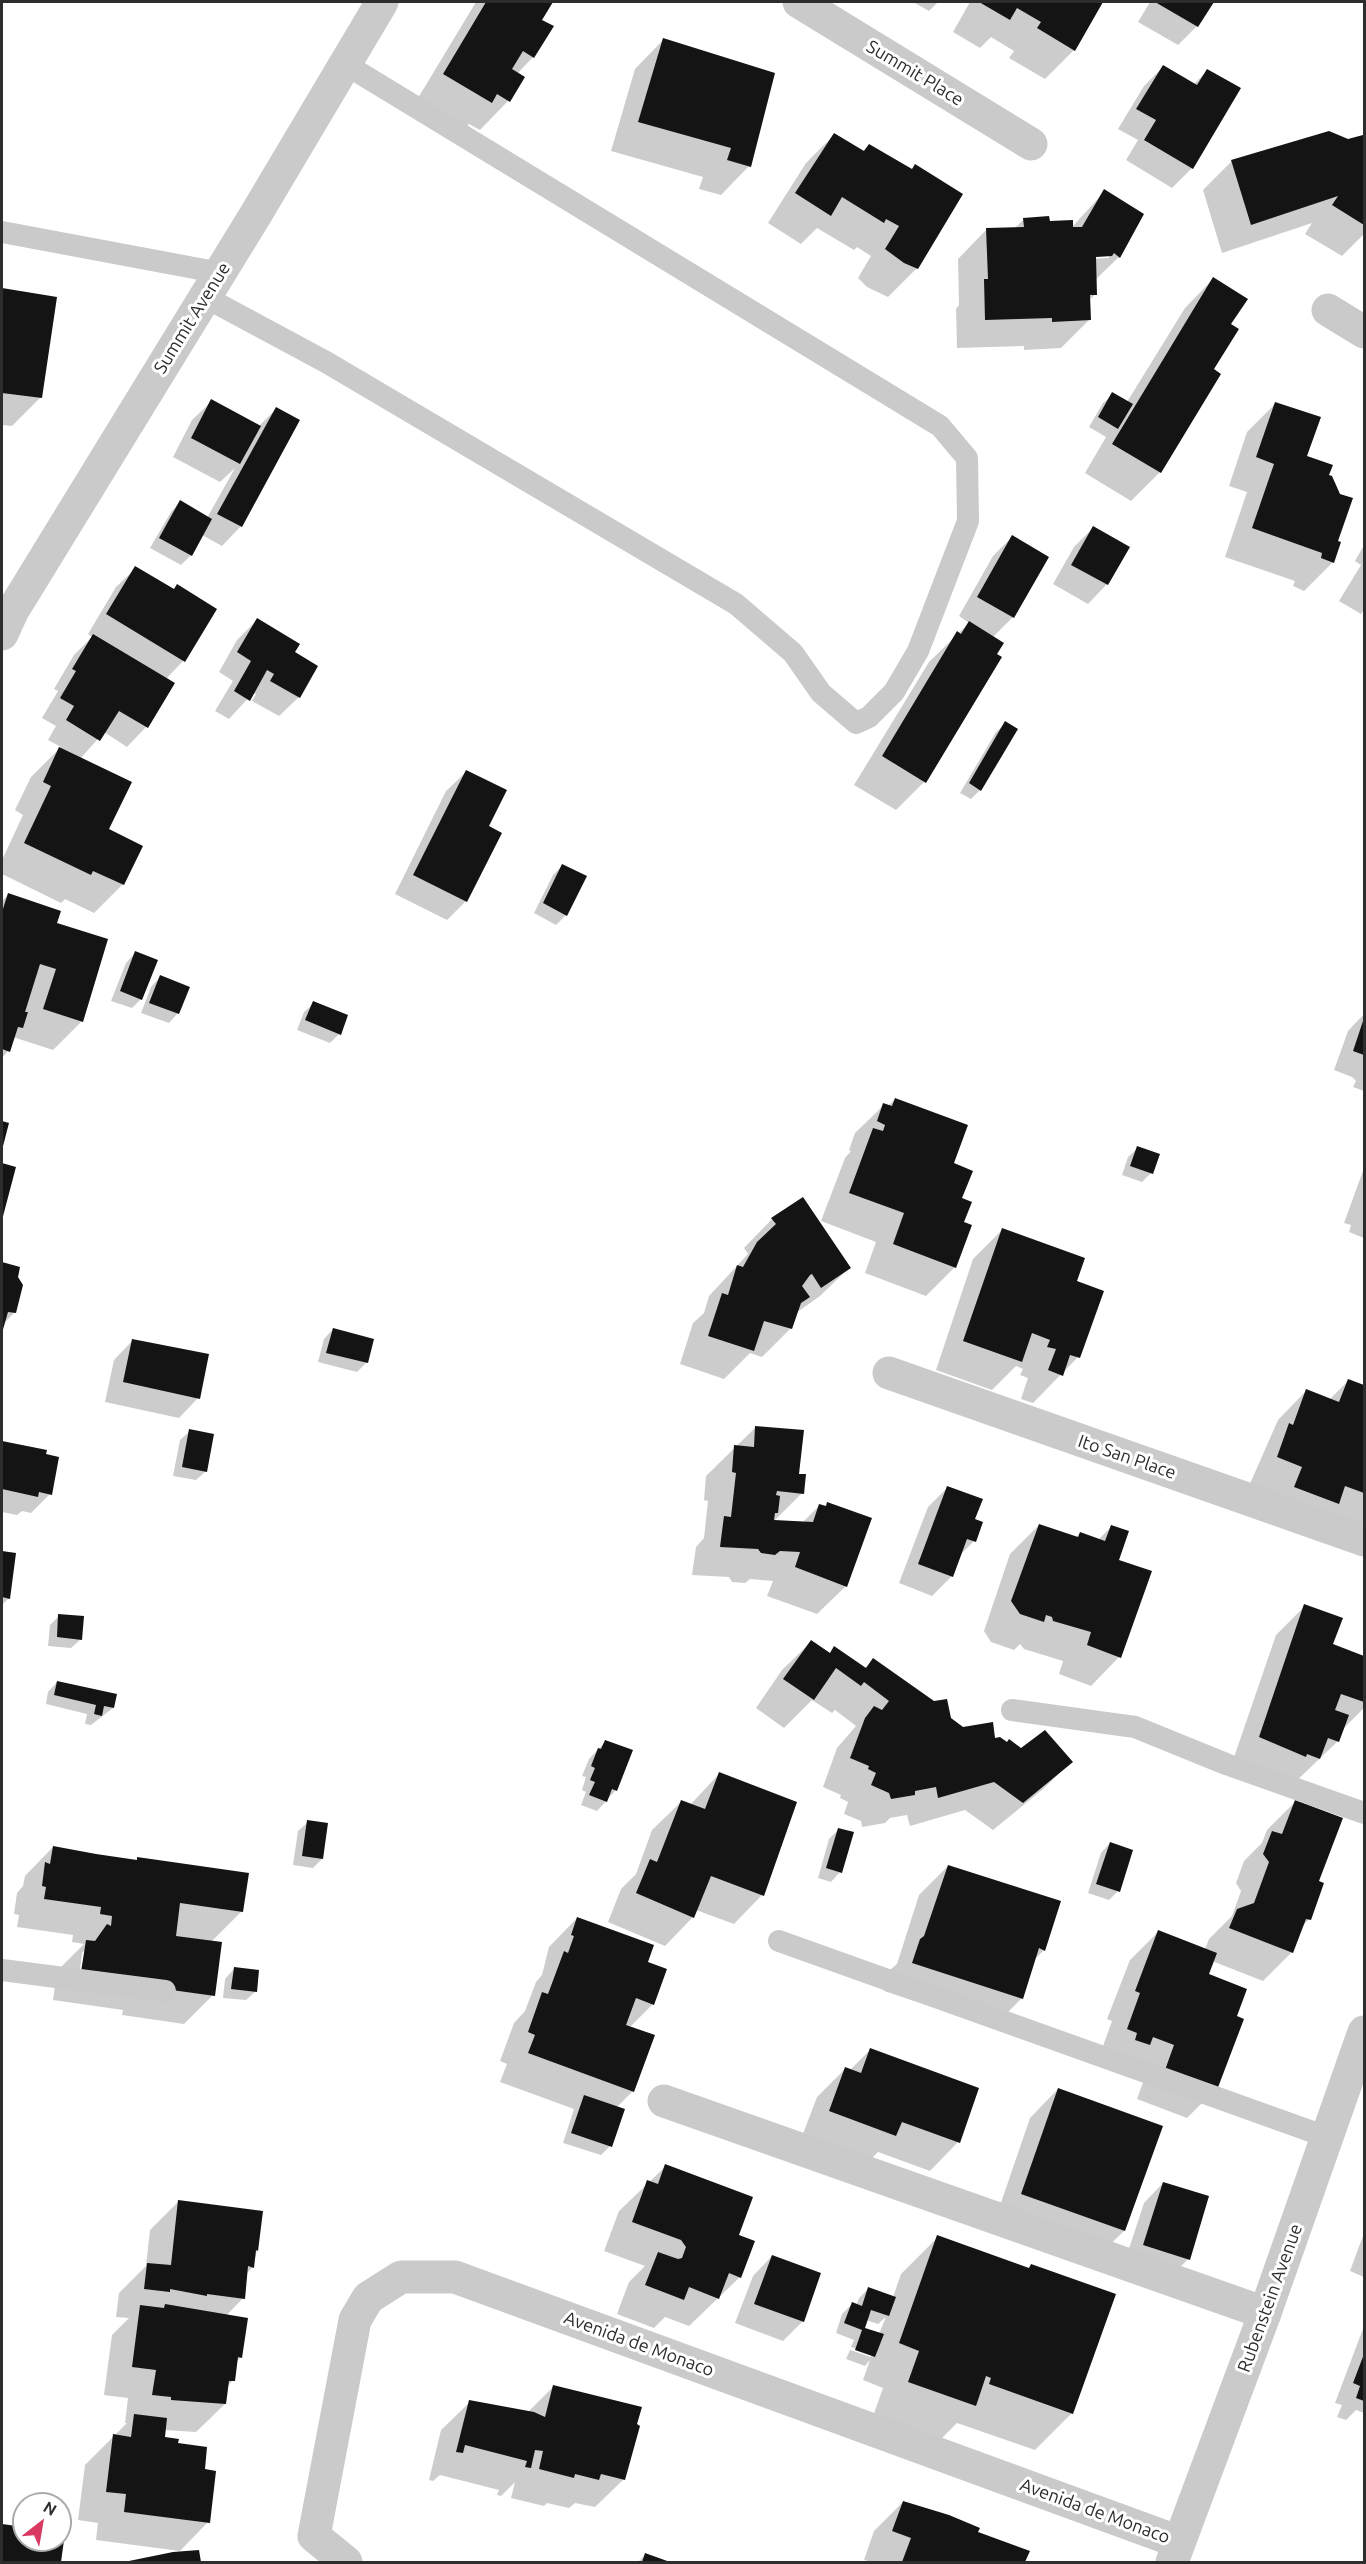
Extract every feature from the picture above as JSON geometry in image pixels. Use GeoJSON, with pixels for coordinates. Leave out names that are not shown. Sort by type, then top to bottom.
{"type":"FeatureCollection","features":[{"type":"Feature","properties":{"kind":"street","name":"Summit Avenue"},"geometry":{"type":"LineString","coordinates":[[2,634],[13,610],[213,285],[382,2]]}},
{"type":"Feature","properties":{"kind":"street","name":"Summit Place"},"geometry":{"type":"LineString","coordinates":[[799,2],[1031,144]]}},
{"type":"Feature","properties":{"kind":"street"},"geometry":{"type":"LineString","coordinates":[[1328,310],[1365,332]]}},
{"type":"Feature","properties":{"kind":"street","name":"Ito San Place"},"geometry":{"type":"LineString","coordinates":[[889,1373],[1365,1540]]}},
{"type":"Feature","properties":{"kind":"street","name":"Rubenstein Avenue"},"geometry":{"type":"LineString","coordinates":[[1175,2552],[1362,2046]]}},
{"type":"Feature","properties":{"kind":"street"},"geometry":{"type":"LineString","coordinates":[[664,2101],[1265,2313]]}},
{"type":"Feature","properties":{"kind":"street","name":"Avenida de Monaco"},"geometry":{"type":"LineString","coordinates":[[346,2562],[314,2536],[325,2471],[355,2320],[368,2298],[401,2277],[455,2277],[1175,2552]]}},
{"type":"Feature","properties":{"kind":"lane"},"geometry":{"type":"LineString","coordinates":[[2,232],[213,285],[244,319],[326,362],[736,604],[793,653],[821,693],[856,723],[869,717],[894,692],[918,651],[968,521],[967,458],[940,426],[345,64]]}},
{"type":"Feature","properties":{"kind":"lane"},"geometry":{"type":"LineString","coordinates":[[1012,1710],[1135,1727],[1226,1764],[1365,1813]]}},
{"type":"Feature","properties":{"kind":"lane"},"geometry":{"type":"LineString","coordinates":[[779,1941],[1327,2137]]}},
{"type":"Feature","properties":{"kind":"lane"},"geometry":{"type":"LineString","coordinates":[[2,1970],[165,1991]]}},
{"type":"Feature","properties":{"kind":"building"},"geometry":{"type":"Polygon","coordinates":[[[486,2],[553,2],[542,20],[554,26],[534,58],[523,51],[512,69],[525,77],[510,102],[497,94],[492,103],[443,74],[486,2]]]}},
{"type":"Feature","properties":{"kind":"building"},"geometry":{"type":"Polygon","coordinates":[[[979,2],[1103,2],[1075,51],[1037,28],[1041,22],[1017,8],[1010,20],[979,2]]]}},
{"type":"Feature","properties":{"kind":"building"},"geometry":{"type":"Polygon","coordinates":[[[1155,2],[1214,2],[1198,27],[1155,2]]]}},
{"type":"Feature","properties":{"kind":"building"},"geometry":{"type":"Polygon","coordinates":[[[663,38],[775,73],[751,167],[727,160],[731,148],[638,122],[663,38]]]}},
{"type":"Feature","properties":{"kind":"building"},"geometry":{"type":"Polygon","coordinates":[[[1163,65],[1197,85],[1207,69],[1241,88],[1193,169],[1144,140],[1156,120],[1136,109],[1163,65]]]}},
{"type":"Feature","properties":{"kind":"building"},"geometry":{"type":"Polygon","coordinates":[[[1329,131],[1348,139],[1363,135],[1364,225],[1332,205],[1338,196],[1251,225],[1231,160],[1329,131]]]}},
{"type":"Feature","properties":{"kind":"building"},"geometry":{"type":"Polygon","coordinates":[[[834,133],[864,151],[869,144],[912,169],[915,164],[963,194],[918,269],[904,263],[885,249],[899,226],[886,219],[884,223],[842,197],[831,216],[795,193],[834,133]]]}},
{"type":"Feature","properties":{"kind":"building"},"geometry":{"type":"Polygon","coordinates":[[[1104,189],[1144,214],[1120,258],[1114,253],[1112,256],[1096,257],[1097,295],[1090,295],[1091,320],[1052,322],[1052,318],[985,320],[984,279],[988,279],[986,228],[1024,227],[1023,218],[1049,216],[1050,221],[1073,220],[1073,227],[1082,227],[1104,189]]]}},
{"type":"Feature","properties":{"kind":"building"},"geometry":{"type":"Polygon","coordinates":[[[1213,277],[1248,299],[1231,324],[1239,329],[1214,369],[1221,374],[1161,473],[1112,444],[1213,277]]]}},
{"type":"Feature","properties":{"kind":"building"},"geometry":{"type":"Polygon","coordinates":[[[2,288],[57,297],[42,398],[2,393],[2,288]]]}},
{"type":"Feature","properties":{"kind":"building"},"geometry":{"type":"Polygon","coordinates":[[[1112,392],[1133,404],[1118,429],[1098,417],[1112,392]]]}},
{"type":"Feature","properties":{"kind":"building"},"geometry":{"type":"Polygon","coordinates":[[[211,399],[261,426],[240,464],[191,438],[211,399]]]}},
{"type":"Feature","properties":{"kind":"building"},"geometry":{"type":"Polygon","coordinates":[[[1275,402],[1321,417],[1307,456],[1333,465],[1329,475],[1332,476],[1340,494],[1353,498],[1338,541],[1341,542],[1334,563],[1321,558],[1322,553],[1252,528],[1274,464],[1256,457],[1275,402]]]}},
{"type":"Feature","properties":{"kind":"building"},"geometry":{"type":"Polygon","coordinates":[[[276,407],[300,420],[242,527],[217,514],[276,407]]]}},
{"type":"Feature","properties":{"kind":"building"},"geometry":{"type":"Polygon","coordinates":[[[180,500],[212,519],[192,556],[159,538],[180,500]]]}},
{"type":"Feature","properties":{"kind":"building"},"geometry":{"type":"Polygon","coordinates":[[[1093,526],[1130,547],[1108,585],[1071,565],[1093,526]]]}},
{"type":"Feature","properties":{"kind":"building"},"geometry":{"type":"Polygon","coordinates":[[[1012,535],[1049,557],[1014,618],[977,597],[1012,535]]]}},
{"type":"Feature","properties":{"kind":"building"},"geometry":{"type":"Polygon","coordinates":[[[135,566],[174,589],[177,584],[217,609],[185,662],[106,614],[135,566]]]}},
{"type":"Feature","properties":{"kind":"building"},"geometry":{"type":"Polygon","coordinates":[[[257,618],[300,644],[295,652],[318,666],[300,698],[270,681],[274,674],[267,670],[250,701],[234,691],[251,661],[237,652],[257,618]]]}},
{"type":"Feature","properties":{"kind":"building"},"geometry":{"type":"Polygon","coordinates":[[[969,621],[1004,643],[997,654],[1002,657],[926,783],[882,756],[957,631],[961,634],[969,621]]]}},
{"type":"Feature","properties":{"kind":"building"},"geometry":{"type":"Polygon","coordinates":[[[93,634],[175,683],[148,728],[119,711],[100,741],[66,720],[74,706],[60,698],[76,671],[72,669],[93,634]]]}},
{"type":"Feature","properties":{"kind":"building"},"geometry":{"type":"Polygon","coordinates":[[[1005,721],[1018,729],[981,791],[969,783],[1005,721]]]}},
{"type":"Feature","properties":{"kind":"building"},"geometry":{"type":"Polygon","coordinates":[[[59,747],[132,782],[109,829],[143,846],[124,885],[93,871],[91,875],[24,843],[51,786],[43,782],[59,747]]]}},
{"type":"Feature","properties":{"kind":"building"},"geometry":{"type":"Polygon","coordinates":[[[466,770],[507,790],[489,826],[502,833],[467,902],[413,875],[466,770]]]}},
{"type":"Feature","properties":{"kind":"building"},"geometry":{"type":"Polygon","coordinates":[[[562,864],[587,876],[567,916],[543,903],[562,864]]]}},
{"type":"Feature","properties":{"kind":"building"},"geometry":{"type":"Polygon","coordinates":[[[8,893],[61,911],[57,923],[108,939],[83,1022],[43,1009],[56,969],[40,964],[25,1012],[28,1012],[23,1028],[18,1027],[10,1052],[2,1049],[2,912],[8,893]]]}},
{"type":"Feature","properties":{"kind":"building"},"geometry":{"type":"Polygon","coordinates":[[[135,951],[158,960],[142,1000],[120,991],[135,951]]]}},
{"type":"Feature","properties":{"kind":"building"},"geometry":{"type":"Polygon","coordinates":[[[160,975],[190,987],[179,1014],[149,1003],[160,975]]]}},
{"type":"Feature","properties":{"kind":"building"},"geometry":{"type":"Polygon","coordinates":[[[313,1001],[348,1015],[341,1035],[305,1020],[313,1001]]]}},
{"type":"Feature","properties":{"kind":"building"},"geometry":{"type":"Polygon","coordinates":[[[1364,1018],[1364,1055],[1353,1051],[1364,1018]]]}},
{"type":"Feature","properties":{"kind":"building"},"geometry":{"type":"Polygon","coordinates":[[[895,1098],[968,1125],[954,1163],[973,1171],[962,1198],[972,1202],[964,1222],[972,1225],[956,1268],[893,1244],[904,1213],[849,1193],[873,1128],[883,1131],[885,1125],[877,1121],[883,1103],[892,1106],[895,1098]]]}},
{"type":"Feature","properties":{"kind":"building"},"geometry":{"type":"Polygon","coordinates":[[[2,1121],[9,1123],[2,1150],[2,1121]]]}},
{"type":"Feature","properties":{"kind":"building"},"geometry":{"type":"Polygon","coordinates":[[[1137,1146],[1160,1154],[1153,1174],[1130,1166],[1137,1146]]]}},
{"type":"Feature","properties":{"kind":"building"},"geometry":{"type":"Polygon","coordinates":[[[2,1163],[16,1167],[2,1220],[2,1163]]]}},
{"type":"Feature","properties":{"kind":"building"},"geometry":{"type":"Polygon","coordinates":[[[803,1197],[851,1268],[821,1288],[812,1274],[810,1275],[802,1286],[810,1297],[801,1303],[792,1329],[764,1321],[754,1351],[708,1336],[722,1293],[728,1295],[737,1265],[743,1267],[757,1242],[776,1224],[771,1218],[803,1197]]]}},
{"type":"Feature","properties":{"kind":"building"},"geometry":{"type":"Polygon","coordinates":[[[1002,1228],[1085,1258],[1077,1281],[1104,1291],[1080,1358],[1070,1355],[1063,1376],[1048,1370],[1056,1349],[1047,1347],[1050,1340],[1032,1333],[1022,1362],[963,1341],[1002,1228]]]}},
{"type":"Feature","properties":{"kind":"building"},"geometry":{"type":"Polygon","coordinates":[[[2,1262],[20,1267],[18,1277],[23,1285],[16,1313],[8,1312],[2,1333],[2,1262]]]}},
{"type":"Feature","properties":{"kind":"building"},"geometry":{"type":"Polygon","coordinates":[[[333,1328],[374,1339],[368,1363],[326,1353],[333,1328]]]}},
{"type":"Feature","properties":{"kind":"building"},"geometry":{"type":"Polygon","coordinates":[[[132,1339],[209,1354],[200,1399],[123,1382],[132,1339]]]}},
{"type":"Feature","properties":{"kind":"building"},"geometry":{"type":"Polygon","coordinates":[[[1348,1379],[1364,1385],[1364,1493],[1345,1486],[1339,1504],[1294,1487],[1302,1467],[1277,1457],[1289,1423],[1293,1425],[1306,1389],[1339,1402],[1348,1379]]]}},
{"type":"Feature","properties":{"kind":"building"},"geometry":{"type":"Polygon","coordinates":[[[755,1426],[804,1430],[799,1474],[806,1474],[804,1494],[777,1491],[776,1495],[780,1496],[778,1513],[775,1513],[774,1520],[813,1522],[819,1504],[826,1506],[827,1502],[872,1518],[847,1587],[795,1567],[800,1552],[780,1551],[775,1555],[761,1553],[758,1549],[720,1547],[724,1516],[731,1517],[736,1473],[732,1472],[734,1445],[754,1447],[755,1426]]]}},
{"type":"Feature","properties":{"kind":"building"},"geometry":{"type":"Polygon","coordinates":[[[189,1429],[214,1434],[207,1472],[182,1467],[189,1429]]]}},
{"type":"Feature","properties":{"kind":"building"},"geometry":{"type":"Polygon","coordinates":[[[2,1441],[47,1450],[46,1454],[59,1457],[52,1495],[39,1492],[38,1497],[2,1489],[2,1441]]]}},
{"type":"Feature","properties":{"kind":"building"},"geometry":{"type":"Polygon","coordinates":[[[947,1486],[983,1499],[975,1519],[983,1522],[976,1542],[967,1539],[953,1577],[918,1564],[947,1486]]]}},
{"type":"Feature","properties":{"kind":"building"},"geometry":{"type":"Polygon","coordinates":[[[1039,1524],[1078,1537],[1080,1532],[1105,1541],[1111,1525],[1129,1531],[1119,1560],[1152,1571],[1121,1658],[1087,1645],[1091,1632],[1053,1621],[1052,1617],[1046,1615],[1044,1622],[1020,1614],[1011,1601],[1039,1524]]]}},
{"type":"Feature","properties":{"kind":"building"},"geometry":{"type":"Polygon","coordinates":[[[2,1551],[16,1553],[10,1599],[2,1597],[2,1551]]]}},
{"type":"Feature","properties":{"kind":"building"},"geometry":{"type":"Polygon","coordinates":[[[1304,1604],[1343,1618],[1333,1644],[1364,1656],[1364,1702],[1341,1694],[1335,1710],[1349,1715],[1339,1742],[1328,1738],[1320,1759],[1307,1754],[1306,1757],[1259,1737],[1304,1604]]]}},
{"type":"Feature","properties":{"kind":"building"},"geometry":{"type":"Polygon","coordinates":[[[58,1614],[84,1616],[82,1640],[57,1637],[58,1614]]]}},
{"type":"Feature","properties":{"kind":"building"},"geometry":{"type":"Polygon","coordinates":[[[811,1640],[830,1653],[834,1646],[866,1668],[873,1658],[934,1701],[947,1699],[951,1718],[963,1727],[993,1722],[995,1738],[1000,1737],[1007,1742],[1009,1739],[1021,1748],[1045,1730],[1073,1762],[1023,1803],[994,1782],[938,1798],[936,1787],[915,1791],[915,1795],[891,1799],[889,1793],[871,1785],[876,1773],[868,1769],[869,1766],[850,1758],[865,1718],[874,1706],[882,1710],[889,1701],[864,1682],[861,1686],[836,1668],[814,1700],[783,1679],[811,1640]]]}},
{"type":"Feature","properties":{"kind":"building"},"geometry":{"type":"Polygon","coordinates":[[[57,1681],[117,1694],[114,1708],[104,1706],[102,1716],[94,1714],[96,1705],[54,1695],[57,1681]]]}},
{"type":"Feature","properties":{"kind":"building"},"geometry":{"type":"Polygon","coordinates":[[[605,1740],[633,1750],[617,1791],[612,1789],[607,1802],[589,1795],[595,1782],[590,1780],[595,1768],[591,1766],[598,1748],[601,1749],[605,1740]]]}},
{"type":"Feature","properties":{"kind":"building"},"geometry":{"type":"Polygon","coordinates":[[[719,1772],[797,1802],[764,1896],[711,1876],[694,1918],[636,1893],[650,1859],[657,1862],[681,1800],[705,1809],[719,1772]]]}},
{"type":"Feature","properties":{"kind":"building"},"geometry":{"type":"Polygon","coordinates":[[[1295,1800],[1343,1818],[1319,1881],[1324,1883],[1311,1920],[1306,1919],[1293,1953],[1229,1928],[1237,1909],[1254,1903],[1269,1862],[1263,1854],[1272,1831],[1282,1834],[1295,1800]]]}},
{"type":"Feature","properties":{"kind":"building"},"geometry":{"type":"Polygon","coordinates":[[[307,1820],[328,1823],[323,1859],[302,1856],[307,1820]]]}},
{"type":"Feature","properties":{"kind":"building"},"geometry":{"type":"Polygon","coordinates":[[[838,1828],[854,1832],[842,1873],[826,1868],[838,1828]]]}},
{"type":"Feature","properties":{"kind":"building"},"geometry":{"type":"Polygon","coordinates":[[[1110,1842],[1133,1850],[1120,1892],[1096,1884],[1110,1842]]]}},
{"type":"Feature","properties":{"kind":"building"},"geometry":{"type":"Polygon","coordinates":[[[53,1846],[137,1860],[137,1857],[249,1873],[243,1912],[180,1903],[176,1936],[222,1942],[215,1996],[150,1987],[81,1972],[86,1940],[95,1941],[107,1924],[111,1926],[112,1916],[100,1914],[101,1907],[44,1899],[46,1887],[42,1886],[45,1862],[50,1864],[53,1846]]]}},
{"type":"Feature","properties":{"kind":"building"},"geometry":{"type":"Polygon","coordinates":[[[948,1865],[1061,1901],[1045,1951],[1039,1948],[1023,1999],[912,1963],[920,1939],[924,1936],[948,1865]]]}},
{"type":"Feature","properties":{"kind":"building"},"geometry":{"type":"Polygon","coordinates":[[[577,1917],[654,1945],[648,1962],[667,1969],[654,2005],[636,1998],[626,2025],[655,2035],[634,2092],[528,2053],[535,2035],[528,2032],[542,1992],[548,1994],[564,1951],[568,1953],[577,1917]]]}},
{"type":"Feature","properties":{"kind":"building"},"geometry":{"type":"Polygon","coordinates":[[[1158,1930],[1217,1953],[1209,1974],[1247,1989],[1237,2016],[1244,2019],[1217,2090],[1165,2070],[1174,2045],[1153,2037],[1150,2045],[1135,2040],[1137,2033],[1127,2029],[1140,1993],[1135,1991],[1158,1930]]]}},
{"type":"Feature","properties":{"kind":"building"},"geometry":{"type":"Polygon","coordinates":[[[234,1967],[259,1970],[257,1992],[231,1989],[234,1967]]]}},
{"type":"Feature","properties":{"kind":"building"},"geometry":{"type":"Polygon","coordinates":[[[870,2048],[979,2088],[960,2143],[902,2122],[896,2136],[829,2111],[845,2067],[861,2073],[870,2048]]]}},
{"type":"Feature","properties":{"kind":"building"},"geometry":{"type":"Polygon","coordinates":[[[1058,2088],[1163,2126],[1125,2231],[1021,2194],[1058,2088]]]}},
{"type":"Feature","properties":{"kind":"building"},"geometry":{"type":"Polygon","coordinates":[[[584,2095],[625,2109],[612,2147],[571,2133],[584,2095]]]}},
{"type":"Feature","properties":{"kind":"building"},"geometry":{"type":"Polygon","coordinates":[[[665,2164],[753,2197],[739,2235],[755,2241],[741,2278],[729,2273],[719,2299],[689,2287],[684,2300],[645,2285],[658,2252],[678,2259],[682,2258],[686,2247],[681,2240],[632,2222],[647,2180],[658,2184],[665,2164]]]}},
{"type":"Feature","properties":{"kind":"building"},"geometry":{"type":"Polygon","coordinates":[[[1163,2182],[1209,2196],[1190,2260],[1143,2245],[1163,2182]]]}},
{"type":"Feature","properties":{"kind":"building"},"geometry":{"type":"Polygon","coordinates":[[[178,2200],[263,2211],[254,2268],[248,2266],[245,2299],[207,2294],[207,2296],[170,2289],[170,2292],[144,2289],[147,2263],[171,2265],[178,2200]]]}},
{"type":"Feature","properties":{"kind":"building"},"geometry":{"type":"Polygon","coordinates":[[[937,2235],[1029,2268],[1031,2264],[1116,2294],[1073,2414],[989,2384],[991,2378],[986,2376],[976,2406],[908,2382],[919,2351],[899,2343],[937,2235]]]}},
{"type":"Feature","properties":{"kind":"building"},"geometry":{"type":"Polygon","coordinates":[[[772,2255],[821,2273],[804,2322],[754,2304],[772,2255]]]}},
{"type":"Feature","properties":{"kind":"building"},"geometry":{"type":"Polygon","coordinates":[[[868,2287],[896,2297],[889,2316],[871,2310],[865,2328],[884,2334],[875,2357],[855,2350],[862,2330],[844,2323],[852,2302],[862,2306],[868,2287]]]}},
{"type":"Feature","properties":{"kind":"building"},"geometry":{"type":"Polygon","coordinates":[[[165,2304],[248,2318],[242,2358],[238,2357],[235,2381],[229,2381],[226,2404],[171,2400],[171,2397],[152,2395],[156,2370],[132,2367],[140,2305],[164,2308],[165,2304]]]}},
{"type":"Feature","properties":{"kind":"building"},"geometry":{"type":"Polygon","coordinates":[[[1364,2354],[1364,2401],[1356,2398],[1360,2386],[1353,2383],[1364,2354]]]}},
{"type":"Feature","properties":{"kind":"building"},"geometry":{"type":"Polygon","coordinates":[[[553,2385],[642,2407],[637,2424],[640,2426],[625,2480],[601,2474],[599,2480],[575,2474],[574,2478],[539,2469],[543,2451],[535,2450],[531,2468],[525,2467],[527,2461],[465,2445],[463,2453],[456,2452],[469,2400],[534,2412],[545,2417],[553,2385]]]}},
{"type":"Feature","properties":{"kind":"building"},"geometry":{"type":"Polygon","coordinates":[[[134,2414],[167,2418],[165,2437],[179,2439],[178,2443],[207,2447],[205,2469],[216,2471],[210,2523],[124,2512],[126,2494],[106,2492],[113,2434],[131,2437],[134,2414]]]}},
{"type":"Feature","properties":{"kind":"building"},"geometry":{"type":"Polygon","coordinates":[[[903,2501],[949,2515],[980,2528],[978,2532],[1030,2551],[1025,2562],[902,2562],[911,2538],[892,2531],[903,2501]]]}},
{"type":"Feature","properties":{"kind":"building"},"geometry":{"type":"Polygon","coordinates":[[[2,2524],[12,2525],[12,2552],[62,2552],[61,2562],[2,2562],[2,2524]]]}},
{"type":"Feature","properties":{"kind":"building"},"geometry":{"type":"Polygon","coordinates":[[[199,2550],[201,2562],[124,2562],[173,2552],[199,2550]]]}},
{"type":"Feature","properties":{"kind":"building"},"geometry":{"type":"Polygon","coordinates":[[[645,2553],[670,2562],[642,2562],[645,2553]]]}}]}
